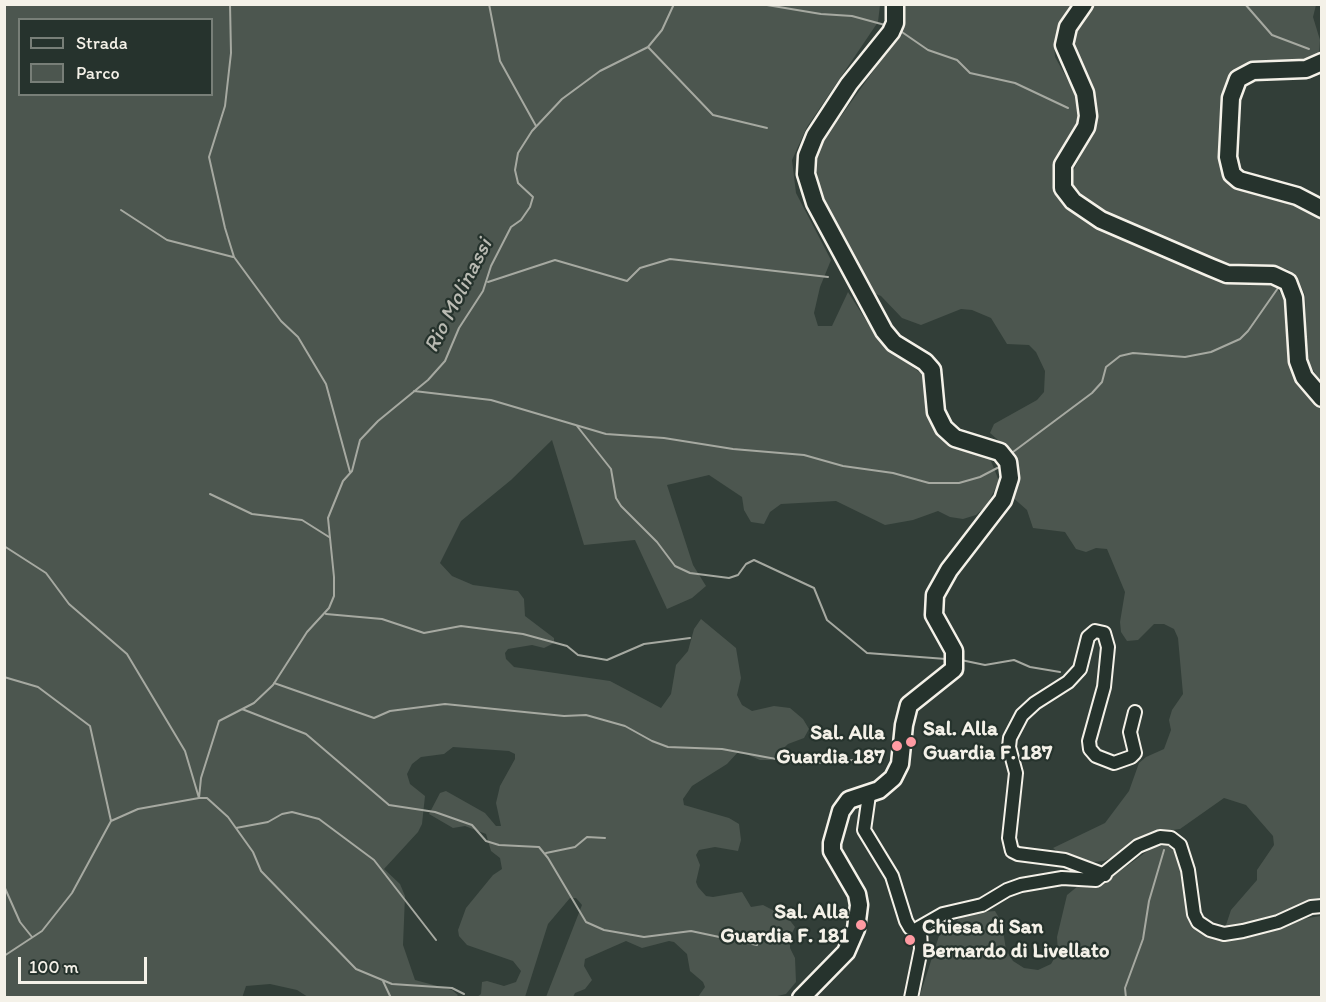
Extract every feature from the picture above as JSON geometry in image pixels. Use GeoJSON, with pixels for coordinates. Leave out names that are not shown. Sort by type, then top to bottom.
{"type":"FeatureCollection","features":[{"type":"Feature","properties":{"kind":"main road"},"geometry":{"type":"LineString","coordinates":[[801,998],[846,952],[856,929],[859,905],[857,894],[836,859],[832,843],[843,807],[849,800],[869,795],[888,784],[900,764],[904,725],[909,705],[954,669],[954,651],[934,615],[935,595],[949,570],[1003,500],[1010,473],[1008,462],[998,450],[955,438],[944,428],[936,412],[932,370],[925,362],[894,343],[884,331],[815,203],[806,174],[807,156],[815,136],[849,84],[891,32],[895,23],[895,4]]}},
{"type":"Feature","properties":{"kind":"main road"},"geometry":{"type":"LineString","coordinates":[[1084,4],[1068,27],[1065,45],[1085,93],[1088,116],[1086,127],[1063,165],[1063,188],[1073,201],[1101,220],[1210,267],[1227,274],[1273,274],[1288,282],[1294,298],[1298,361],[1304,377],[1322,398]]}},
{"type":"Feature","properties":{"kind":"main road"},"geometry":{"type":"LineString","coordinates":[[1322,62],[1306,69],[1253,71],[1238,79],[1231,98],[1228,157],[1232,174],[1239,180],[1297,195],[1322,209]]}},
{"type":"Feature","properties":{"kind":"street"},"geometry":{"type":"LineString","coordinates":[[1105,875],[1065,860],[1018,854],[1012,851],[1009,842],[1016,773],[1009,747],[1013,728],[1035,703],[1076,674],[1082,663],[1088,637],[1095,631],[1102,631],[1107,636],[1108,658],[1104,687],[1089,741],[1090,749],[1100,759],[1114,764],[1128,760],[1135,753],[1130,732],[1135,712]]}},
{"type":"Feature","properties":{"kind":"street"},"geometry":{"type":"LineString","coordinates":[[869,795],[864,830],[892,876],[909,928],[920,930],[943,914],[982,906],[1007,890],[1021,885],[1062,878],[1096,880],[1138,846],[1153,838],[1166,837],[1180,845],[1188,870],[1194,914],[1198,922],[1210,930],[1224,934],[1244,932],[1278,922],[1311,907],[1322,906]]}},
{"type":"Feature","properties":{"kind":"street"},"geometry":{"type":"LineString","coordinates":[[912,998],[921,948],[920,930]]}},
{"type":"Feature","properties":{"kind":"green space"},"geometry":{"type":"Polygon","coordinates":[[[5,5],[880,5],[878,22],[807,127],[792,160],[796,193],[831,260],[820,287],[814,313],[818,326],[832,326],[848,292],[876,336],[888,349],[922,374],[944,439],[962,449],[976,450],[989,456],[999,481],[987,505],[976,515],[963,519],[950,517],[938,511],[913,520],[885,525],[836,501],[781,504],[770,512],[764,524],[751,522],[744,510],[742,497],[709,475],[667,485],[693,565],[706,586],[692,598],[667,609],[635,540],[584,545],[552,440],[511,480],[461,521],[440,563],[452,576],[473,585],[518,591],[524,599],[525,616],[554,638],[554,643],[544,648],[532,645],[508,649],[505,653],[506,659],[514,667],[610,681],[661,708],[671,694],[676,665],[688,651],[694,629],[701,619],[736,648],[741,678],[737,695],[742,705],[752,711],[774,706],[790,708],[803,719],[809,729],[804,738],[788,744],[771,760],[760,760],[739,751],[727,764],[692,786],[683,799],[684,805],[729,818],[739,824],[741,840],[738,851],[715,847],[699,850],[696,855],[700,865],[696,882],[706,896],[742,892],[751,907],[763,905],[788,918],[795,927],[790,937],[790,948],[795,958],[796,982],[786,994],[773,997],[698,997],[705,987],[703,982],[690,971],[687,954],[674,942],[669,941],[642,948],[626,941],[585,959],[584,966],[592,980],[585,989],[575,993],[573,997],[546,997],[582,905],[576,898],[570,898],[548,924],[525,997],[477,997],[481,994],[482,982],[487,981],[504,986],[516,982],[521,971],[513,961],[467,945],[459,936],[458,930],[466,908],[493,875],[502,869],[500,858],[491,851],[486,834],[465,826],[453,828],[429,814],[440,793],[446,791],[485,813],[496,826],[501,826],[496,803],[500,786],[515,759],[515,754],[509,751],[453,747],[444,754],[421,757],[412,764],[407,774],[410,784],[425,796],[422,824],[418,832],[384,869],[400,884],[405,896],[403,945],[415,980],[452,990],[458,995],[456,997],[308,997],[297,990],[270,984],[246,986],[242,998],[5,998],[5,5]]]}},
{"type":"Feature","properties":{"kind":"green space"},"geometry":{"type":"Polygon","coordinates":[[[904,5],[1076,5],[1058,29],[1054,43],[1055,57],[1079,100],[1080,121],[1059,161],[1053,182],[1058,193],[1110,230],[1265,278],[1276,286],[1287,305],[1286,329],[1290,358],[1321,405],[1321,901],[1304,903],[1274,918],[1225,928],[1231,910],[1257,880],[1257,870],[1274,845],[1273,836],[1246,805],[1224,798],[1180,829],[1149,833],[1123,852],[1104,861],[1093,862],[1058,852],[1053,848],[1105,823],[1129,791],[1139,763],[1146,757],[1164,749],[1171,730],[1169,720],[1172,710],[1183,694],[1178,638],[1174,629],[1164,624],[1154,624],[1138,640],[1127,641],[1121,632],[1120,622],[1125,592],[1107,549],[1096,548],[1086,552],[1076,549],[1065,532],[1033,528],[1027,510],[1011,496],[1006,447],[990,433],[994,424],[1037,400],[1044,392],[1045,371],[1036,352],[1029,345],[1007,344],[991,318],[972,310],[961,309],[921,325],[902,318],[881,296],[871,292],[858,275],[820,189],[815,161],[819,147],[899,35],[905,15],[904,5]]]}},
{"type":"Feature","properties":{"kind":"green space"},"geometry":{"type":"Polygon","coordinates":[[[1089,5],[1316,5],[1313,17],[1320,40],[1319,55],[1313,62],[1238,71],[1228,80],[1223,168],[1321,218],[1321,384],[1307,359],[1305,295],[1296,275],[1287,269],[1271,266],[1219,264],[1079,201],[1072,193],[1073,171],[1096,122],[1094,99],[1074,57],[1072,39],[1080,16],[1089,5]]]}},
{"type":"Feature","properties":{"kind":"green space"},"geometry":{"type":"Polygon","coordinates":[[[1167,845],[1177,854],[1182,867],[1191,921],[1199,931],[1211,938],[1224,940],[1278,930],[1302,919],[1321,916],[1321,997],[919,998],[939,936],[960,918],[972,913],[995,911],[1002,923],[1006,950],[1013,961],[1024,968],[1038,970],[1051,964],[1058,952],[1057,937],[1067,895],[1078,886],[1105,882],[1153,847],[1167,845]]]}},
{"type":"Feature","properties":{"kind":"waterway"},"geometry":{"type":"LineString","coordinates":[[230,4],[231,53],[225,106],[209,157],[225,228],[234,257],[281,321],[298,337],[326,384],[350,472]]}},
{"type":"Feature","properties":{"kind":"waterway"},"geometry":{"type":"LineString","coordinates":[[489,4],[500,61],[536,126]]}},
{"type":"Feature","properties":{"kind":"waterway","name":"Rio Molinassi"},"geometry":{"type":"LineString","coordinates":[[4,956],[42,931],[72,893],[111,821],[138,809],[199,798],[201,778],[219,721],[254,703],[273,685],[307,632],[329,608],[334,596],[334,577],[328,518],[343,481],[352,471],[360,440],[378,421],[428,380],[445,361],[459,328],[483,291],[491,266],[511,227],[521,220],[530,207],[533,197],[518,183],[515,170],[518,153],[532,131],[562,99],[600,71],[648,47],[662,30],[674,4]]}},
{"type":"Feature","properties":{"kind":"waterway"},"geometry":{"type":"LineString","coordinates":[[761,4],[821,14],[852,16],[885,25]]}},
{"type":"Feature","properties":{"kind":"waterway"},"geometry":{"type":"LineString","coordinates":[[1245,4],[1272,35],[1309,49]]}},
{"type":"Feature","properties":{"kind":"waterway"},"geometry":{"type":"LineString","coordinates":[[899,30],[928,50],[957,60],[970,73],[1015,83],[1068,108]]}},
{"type":"Feature","properties":{"kind":"waterway"},"geometry":{"type":"LineString","coordinates":[[648,47],[713,115],[767,128]]}},
{"type":"Feature","properties":{"kind":"waterway"},"geometry":{"type":"LineString","coordinates":[[121,210],[167,240],[233,257]]}},
{"type":"Feature","properties":{"kind":"waterway"},"geometry":{"type":"LineString","coordinates":[[488,282],[555,260],[627,281],[640,268],[670,259],[828,277]]}},
{"type":"Feature","properties":{"kind":"waterway"},"geometry":{"type":"LineString","coordinates":[[1009,455],[1092,393],[1102,382],[1106,367],[1120,356],[1133,353],[1185,357],[1211,352],[1240,339],[1278,288]]}},
{"type":"Feature","properties":{"kind":"waterway"},"geometry":{"type":"LineString","coordinates":[[414,391],[491,400],[606,434],[664,438],[733,449],[804,455],[843,466],[893,473],[929,483],[959,483],[980,477],[1003,465]]}},
{"type":"Feature","properties":{"kind":"waterway"},"geometry":{"type":"LineString","coordinates":[[577,426],[611,469],[616,498],[621,506],[657,542],[675,566],[690,573],[729,578],[738,575],[746,564],[754,560],[814,588],[827,620],[867,653],[946,659]]}},
{"type":"Feature","properties":{"kind":"waterway"},"geometry":{"type":"LineString","coordinates":[[210,494],[252,514],[302,520],[329,537]]}},
{"type":"Feature","properties":{"kind":"waterway"},"geometry":{"type":"LineString","coordinates":[[4,546],[46,573],[69,604],[127,654],[185,751],[199,798],[207,798],[228,817],[253,852],[261,871],[356,969],[392,984],[452,988],[464,994]]}},
{"type":"Feature","properties":{"kind":"waterway"},"geometry":{"type":"LineString","coordinates":[[326,614],[382,619],[424,633],[461,626],[523,634],[567,646],[578,655],[607,660],[644,644],[690,638]]}},
{"type":"Feature","properties":{"kind":"waterway"},"geometry":{"type":"LineString","coordinates":[[961,660],[985,665],[1014,660],[1030,667],[1060,672]]}},
{"type":"Feature","properties":{"kind":"waterway"},"geometry":{"type":"LineString","coordinates":[[4,677],[38,687],[90,726],[111,821]]}},
{"type":"Feature","properties":{"kind":"waterway"},"geometry":{"type":"LineString","coordinates":[[274,683],[374,718],[390,711],[445,704],[564,716],[586,715],[625,726],[668,747],[722,749],[803,764],[854,760]]}},
{"type":"Feature","properties":{"kind":"waterway"},"geometry":{"type":"LineString","coordinates":[[242,709],[306,734],[389,805],[435,812],[472,825],[486,841],[499,845],[539,847],[586,922],[604,930],[644,937],[691,931],[757,945]]}},
{"type":"Feature","properties":{"kind":"waterway"},"geometry":{"type":"LineString","coordinates":[[236,828],[268,822],[282,814],[292,812],[319,819],[374,860],[436,940]]}},
{"type":"Feature","properties":{"kind":"waterway"},"geometry":{"type":"LineString","coordinates":[[546,853],[575,847],[587,837],[605,838]]}},
{"type":"Feature","properties":{"kind":"waterway"},"geometry":{"type":"LineString","coordinates":[[1126,998],[1125,988],[1143,939],[1149,901],[1164,850]]}},
{"type":"Feature","properties":{"kind":"waterway"},"geometry":{"type":"LineString","coordinates":[[4,886],[20,922],[32,937]]}},
{"type":"Feature","properties":{"kind":"waterway"},"geometry":{"type":"LineString","coordinates":[[383,981],[391,998]]}},
{"type":"Feature","properties":{"kind":"place","name":"Sal. Alla Guardia F. 187"},"geometry":{"type":"Point","coordinates":[911,742]}},
{"type":"Feature","properties":{"kind":"place","name":"Sal. Alla Guardia 187"},"geometry":{"type":"Point","coordinates":[897,746]}},
{"type":"Feature","properties":{"kind":"place","name":"Sal. Alla Guardia F. 181"},"geometry":{"type":"Point","coordinates":[861,925]}},
{"type":"Feature","properties":{"kind":"place","name":"Chiesa di San Bernardo di Livellato"},"geometry":{"type":"Point","coordinates":[910,940]}}]}
